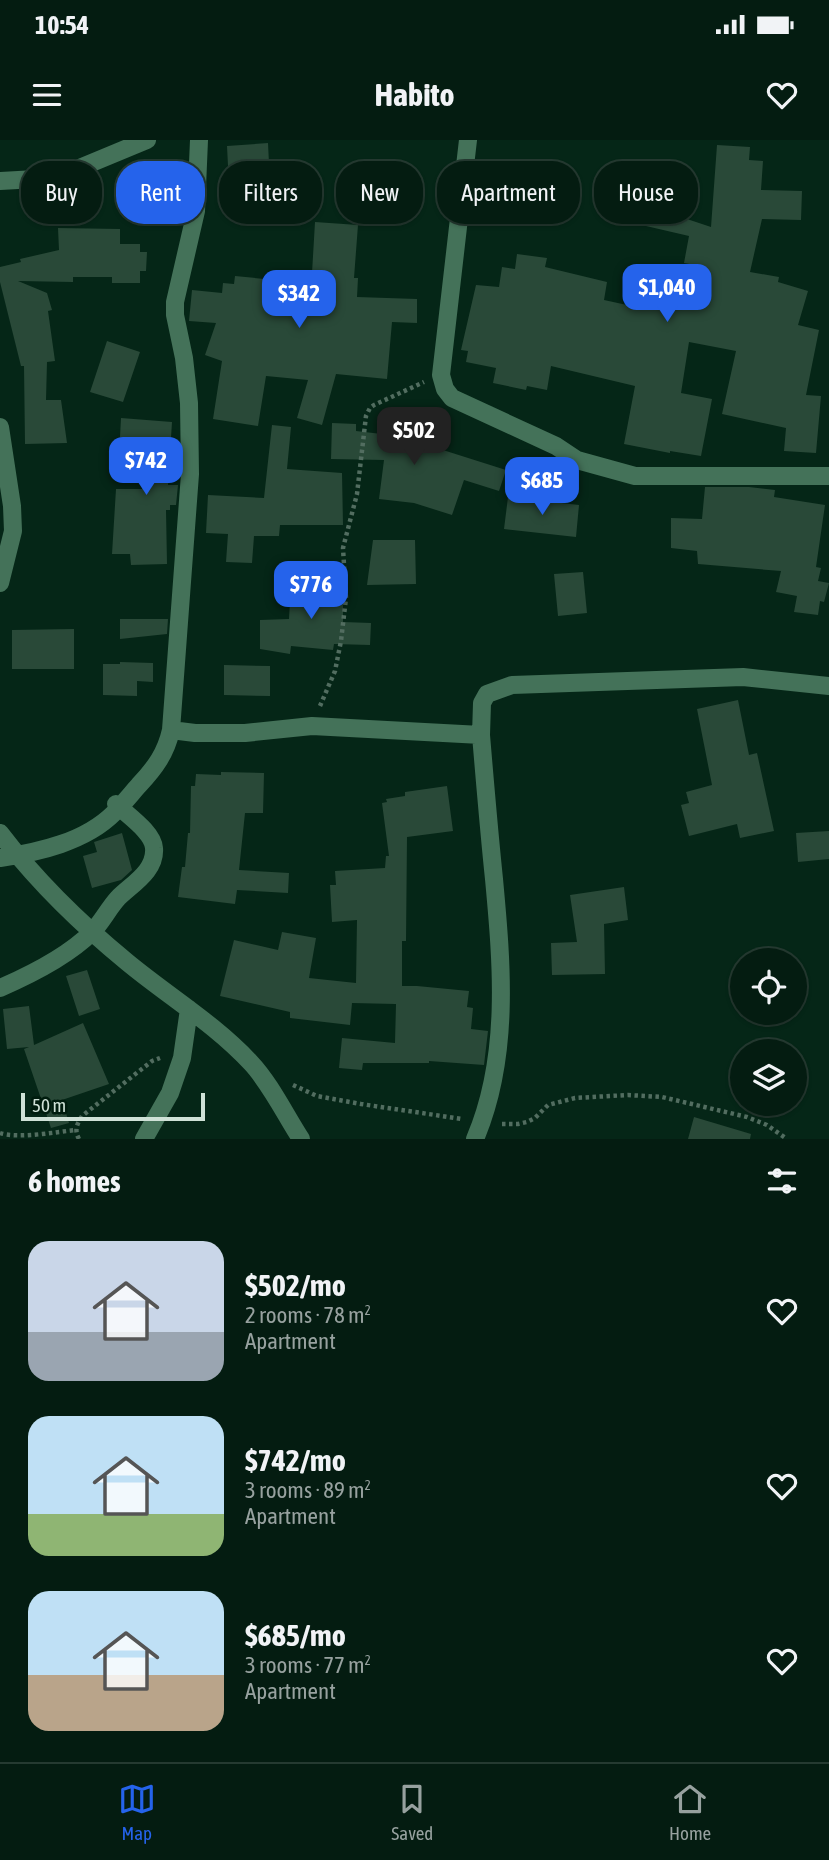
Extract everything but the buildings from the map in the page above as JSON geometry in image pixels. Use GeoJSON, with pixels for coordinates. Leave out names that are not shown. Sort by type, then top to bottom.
{"type":"FeatureCollection","features":[{"type":"Feature","properties":{"kind":"street"},"geometry":{"type":"LineString","coordinates":[[0,181],[36,179],[77,169],[147,140]]}},
{"type":"Feature","properties":{"kind":"street"},"geometry":{"type":"LineString","coordinates":[[9,857],[56,846],[91,831],[114,814],[118,806],[154,768],[168,743],[190,474],[190,403],[175,302],[195,211],[199,140]]}},
{"type":"Feature","properties":{"kind":"street"},"geometry":{"type":"LineString","coordinates":[[468,140],[441,375],[445,389],[452,398],[556,446],[577,460],[635,476],[829,476]]}},
{"type":"Feature","properties":{"kind":"street"},"geometry":{"type":"LineString","coordinates":[[0,427],[12,506],[13,531],[0,583]]}},
{"type":"Feature","properties":{"kind":"street"},"geometry":{"type":"LineString","coordinates":[[475,1139],[483,1122],[493,1076],[501,1018],[502,969],[481,735],[482,703],[487,694],[512,685],[743,677],[829,686]]}},
{"type":"Feature","properties":{"kind":"street"},"geometry":{"type":"LineString","coordinates":[[171,730],[245,733],[312,726],[481,735]]}},
{"type":"Feature","properties":{"kind":"street"},"geometry":{"type":"LineString","coordinates":[[0,988],[49,964],[92,932],[153,861],[154,848],[151,838],[118,806]]}},
{"type":"Feature","properties":{"kind":"street"},"geometry":{"type":"LineString","coordinates":[[0,833],[9,857],[128,963],[189,1009],[250,1062],[301,1139]]}},
{"type":"Feature","properties":{"kind":"street"},"geometry":{"type":"LineString","coordinates":[[144,1139],[170,1093],[182,1058],[189,1009]]}},
{"type":"Feature","properties":{"kind":"path"},"geometry":{"type":"LineString","coordinates":[[312,726],[335,671],[339,651],[346,598],[343,548],[357,494],[366,416],[374,405],[441,375]]}},
{"type":"Feature","properties":{"kind":"path"},"geometry":{"type":"LineString","coordinates":[[79,1139],[76,1125],[82,1116],[152,1060],[170,1056],[182,1058]]}},
{"type":"Feature","properties":{"kind":"path"},"geometry":{"type":"LineString","coordinates":[[259,1073],[317,1096],[510,1124],[527,1122],[548,1105],[575,1098],[628,1095],[662,1097],[747,1118],[767,1125],[787,1139]]}},
{"type":"Feature","properties":{"kind":"path"},"geometry":{"type":"LineString","coordinates":[[0,1132],[19,1137],[76,1130]]}}]}
